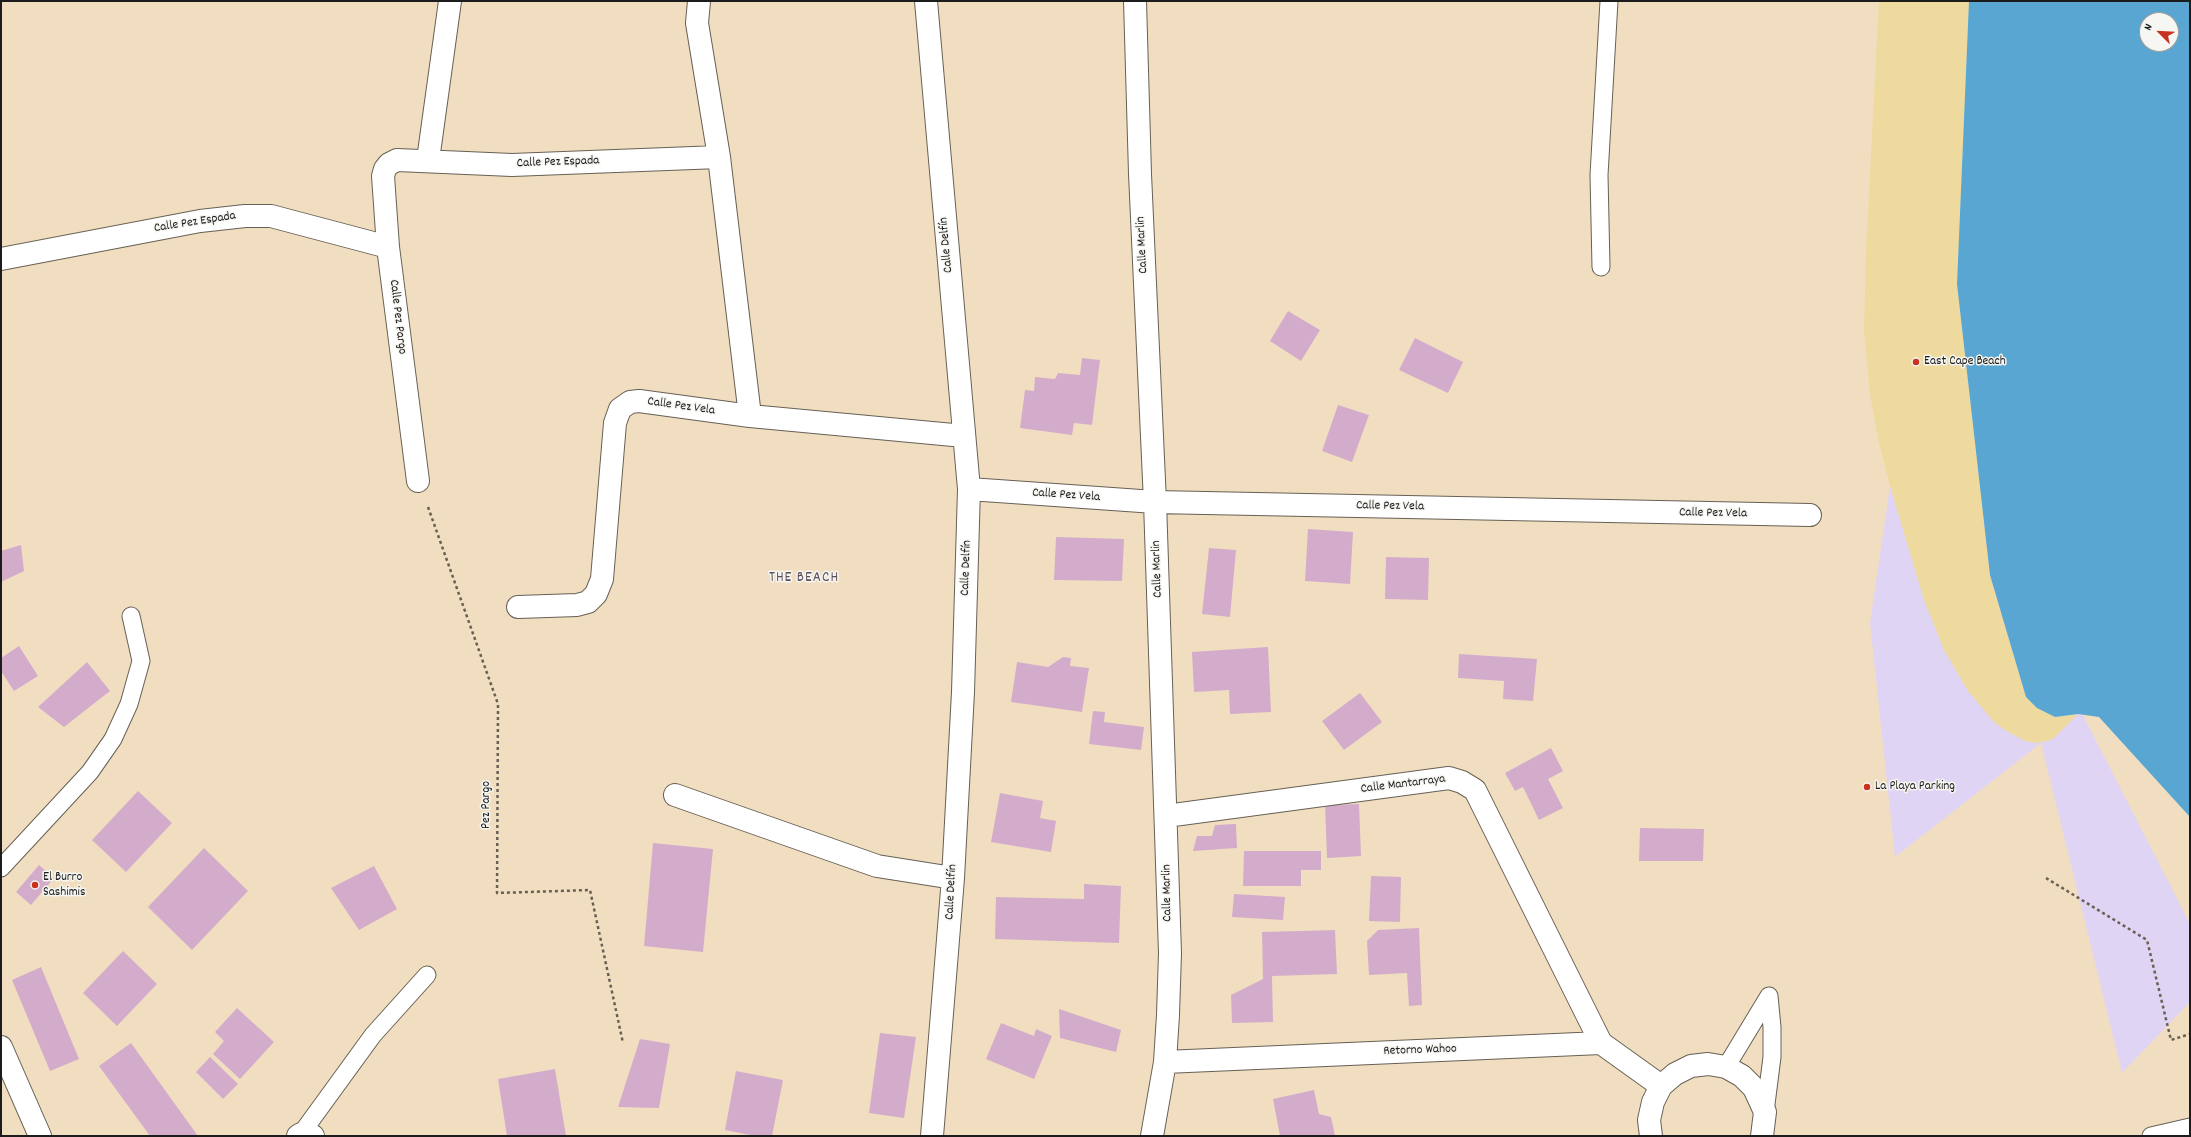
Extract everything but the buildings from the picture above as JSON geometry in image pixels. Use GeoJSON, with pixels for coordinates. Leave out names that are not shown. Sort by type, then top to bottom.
{"type":"FeatureCollection","features":[{"type":"Feature","properties":{"kind":"street"},"geometry":{"type":"LineString","coordinates":[[428,160],[450,1]]}},
{"type":"Feature","properties":{"kind":"street"},"geometry":{"type":"LineString","coordinates":[[699,1],[697,23],[719,157],[750,416]]}},
{"type":"Feature","properties":{"kind":"street","name":"Calle Delfín"},"geometry":{"type":"LineString","coordinates":[[926,1],[969,489],[964,692],[953,878],[932,1136]]}},
{"type":"Feature","properties":{"kind":"street","name":"Calle Marlin"},"geometry":{"type":"LineString","coordinates":[[1135,1],[1140,174],[1155,502],[1170,952],[1165,1062],[1152,1136]]}},
{"type":"Feature","properties":{"kind":"street","name":"Calle Pez Espada"},"geometry":{"type":"LineString","coordinates":[[397,160],[428,160],[512,165],[719,157]]}},
{"type":"Feature","properties":{"kind":"street","name":"Calle Pez Pargo"},"geometry":{"type":"LineString","coordinates":[[397,160],[389,164],[385,169],[383,176],[388,247],[418,481]]}},
{"type":"Feature","properties":{"kind":"street","name":"Calle Pez Espada"},"geometry":{"type":"LineString","coordinates":[[1,259],[200,221],[245,216],[271,216],[388,247]]}},
{"type":"Feature","properties":{"kind":"street","name":"Calle Pez Vela"},"geometry":{"type":"LineString","coordinates":[[518,607],[577,606],[588,602],[596,594],[602,579],[615,423],[620,410],[630,402],[639,401],[750,416],[964,436]]}},
{"type":"Feature","properties":{"kind":"street","name":"Calle Pez Vela"},"geometry":{"type":"LineString","coordinates":[[969,489],[1155,502],[1810,516]]}},
{"type":"Feature","properties":{"kind":"street","name":"Calle Mantarraya"},"geometry":{"type":"LineString","coordinates":[[1166,816],[1449,778],[1462,782],[1475,790],[1601,1043]]}},
{"type":"Feature","properties":{"kind":"street"},"geometry":{"type":"LineString","coordinates":[[675,796],[877,866],[953,878]]}},
{"type":"Feature","properties":{"kind":"street"},"geometry":{"type":"LineString","coordinates":[[1601,1043],[1661,1086]]}},
{"type":"Feature","properties":{"kind":"street","name":"Retorno Wahoo"},"geometry":{"type":"LineString","coordinates":[[1165,1062],[1601,1043]]}},
{"type":"Feature","properties":{"kind":"street"},"geometry":{"type":"LineString","coordinates":[[1,1047],[40,1136]]}},
{"type":"Feature","properties":{"kind":"street"},"geometry":{"type":"LineString","coordinates":[[1648,1131],[1653,1102],[1661,1086],[1675,1074],[1691,1066],[1708,1064],[1726,1067],[1742,1076],[1754,1088],[1764,1129]]}},
{"type":"Feature","properties":{"kind":"lane"},"geometry":{"type":"LineString","coordinates":[[1601,267],[1599,175],[1609,1]]}},
{"type":"Feature","properties":{"kind":"lane"},"geometry":{"type":"LineString","coordinates":[[1,868],[90,772],[113,739],[130,704],[141,660],[131,616]]}},
{"type":"Feature","properties":{"kind":"lane"},"geometry":{"type":"LineString","coordinates":[[304,1135],[373,1035],[427,974]]}},
{"type":"Feature","properties":{"kind":"lane"},"geometry":{"type":"LineString","coordinates":[[1726,1067],[1768,996],[1772,1028],[1772,1057],[1764,1129]]}},
{"type":"Feature","properties":{"kind":"lane"},"geometry":{"type":"LineString","coordinates":[[2151,1136],[2190,1127]]}},
{"type":"Feature","properties":{"kind":"path","name":"Pez Pargo"},"geometry":{"type":"LineString","coordinates":[[418,481],[464,604],[498,704],[497,893],[590,890],[623,1043]]}},
{"type":"Feature","properties":{"kind":"path"},"geometry":{"type":"LineString","coordinates":[[2046,878],[2148,940],[2171,1040],[2190,1034]]}},
{"type":"Feature","properties":{"kind":"shaded area"},"geometry":{"type":"Polygon","coordinates":[[[1864,330],[1984,522],[2190,924],[2190,1002],[2122,1073],[2041,743],[1895,857],[1870,623],[1890,486],[2036,705],[1864,330]]]}},
{"type":"Feature","properties":{"kind":"sand","name":"East Cape Beach"},"geometry":{"type":"Polygon","coordinates":[[[1879,1],[1969,1],[1957,284],[1990,575],[2026,697],[2055,717],[2078,714],[2053,739],[2047,741],[2037,743],[2025,741],[1994,722],[1968,691],[1944,650],[1924,600],[1890,486],[1879,443],[1870,395],[1864,330],[1866,250],[1879,1]]]}},
{"type":"Feature","properties":{"kind":"water"},"geometry":{"type":"Polygon","coordinates":[[[1969,1],[2190,1],[2190,817],[2099,717],[2078,714],[2055,717],[2037,708],[2026,697],[1990,575],[1957,284],[1969,1]]]}},
{"type":"Feature","properties":{"kind":"place","name":"East Cape Beach"},"geometry":{"type":"Point","coordinates":[1916,362]}},
{"type":"Feature","properties":{"kind":"place","name":"La Playa Parking"},"geometry":{"type":"Point","coordinates":[1867,787]}},
{"type":"Feature","properties":{"kind":"place","name":"El Burro Sashimis"},"geometry":{"type":"Point","coordinates":[35,885]}},
{"type":"Feature","properties":{"kind":"district","name":"THE BEACH"},"geometry":{"type":"Point","coordinates":[804,579]}}]}
